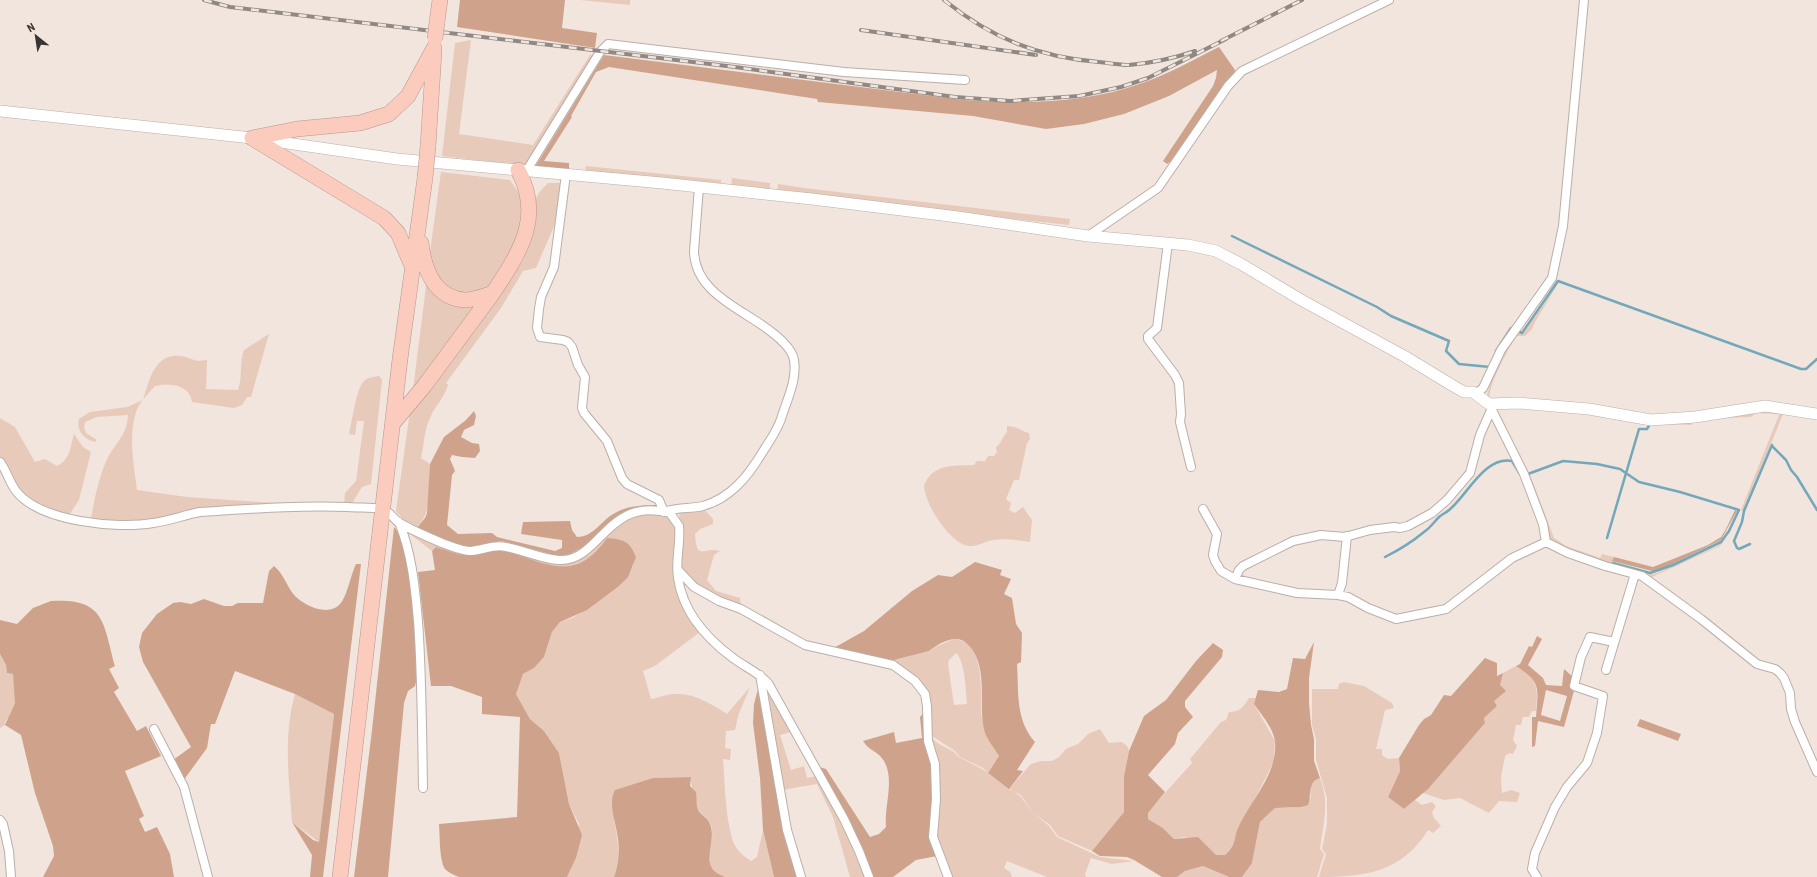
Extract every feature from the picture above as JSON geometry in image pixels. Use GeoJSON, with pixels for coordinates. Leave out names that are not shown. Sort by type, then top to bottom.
{"type":"FeatureCollection","features":[{"type":"Feature","properties":{"kind":"highway"},"geometry":{"type":"LineString","coordinates":[[340,877],[412,266],[425,178],[434,44],[440,0]]}},
{"type":"Feature","properties":{"kind":"highway"},"geometry":{"type":"LineString","coordinates":[[252,138],[297,129],[360,123],[389,114],[408,96],[434,44]]}},
{"type":"Feature","properties":{"kind":"highway"},"geometry":{"type":"LineString","coordinates":[[252,138],[384,218],[398,233],[412,266]]}},
{"type":"Feature","properties":{"kind":"highway"},"geometry":{"type":"LineString","coordinates":[[394,422],[425,385],[514,262],[528,229],[529,213],[527,190],[522,170]]}},
{"type":"Feature","properties":{"kind":"highway"},"geometry":{"type":"LineString","coordinates":[[419,221],[424,262],[428,275],[439,289],[452,297],[466,300],[493,293]]}},
{"type":"Feature","properties":{"kind":"street"},"geometry":{"type":"LineString","coordinates":[[1088,236],[1158,188],[1228,86],[1242,71],[1389,0]]}},
{"type":"Feature","properties":{"kind":"street"},"geometry":{"type":"LineString","coordinates":[[0,111],[252,138],[397,159],[699,187],[958,217],[1088,236],[1168,243],[1207,249],[1226,256],[1303,301],[1404,356],[1464,392],[1478,392],[1483,388],[1501,350],[1552,278],[1556,268],[1563,226],[1584,0]]}},
{"type":"Feature","properties":{"kind":"street"},"geometry":{"type":"LineString","coordinates":[[522,170],[600,52],[608,44],[844,72],[965,80]]}},
{"type":"Feature","properties":{"kind":"street"},"geometry":{"type":"LineString","coordinates":[[566,174],[554,267],[541,297],[537,324],[540,337],[563,340],[568,342],[572,347],[584,377],[582,408],[584,413],[607,441],[622,478],[627,484],[659,500],[664,512],[674,516],[680,526],[678,570],[684,602],[694,620],[734,659],[760,675],[768,683],[840,812],[859,851],[869,877]]}},
{"type":"Feature","properties":{"kind":"street"},"geometry":{"type":"LineString","coordinates":[[0,462],[6,470],[16,491],[27,501],[55,514],[106,525],[152,524],[184,515],[220,511],[309,506],[383,509],[399,522],[441,543],[462,550],[471,551],[495,545],[514,548],[548,558],[565,560],[572,558],[585,551],[611,525],[624,517],[645,510],[664,512],[703,506],[723,497],[747,477],[777,432],[792,390],[794,358],[792,352],[766,327],[720,296],[698,273],[694,261],[694,251],[699,187]]}},
{"type":"Feature","properties":{"kind":"street"},"geometry":{"type":"LineString","coordinates":[[1168,243],[1157,328],[1148,336],[1148,339],[1175,375],[1179,384],[1182,414],[1180,422],[1190,467]]}},
{"type":"Feature","properties":{"kind":"street"},"geometry":{"type":"LineString","coordinates":[[1473,392],[1490,407],[1524,474],[1543,524],[1546,542]]}},
{"type":"Feature","properties":{"kind":"street"},"geometry":{"type":"LineString","coordinates":[[1490,407],[1519,403],[1582,408],[1651,420],[1688,418],[1765,406],[1817,414]]}},
{"type":"Feature","properties":{"kind":"street"},"geometry":{"type":"LineString","coordinates":[[1235,579],[1242,566],[1292,542],[1321,535],[1348,536],[1370,530],[1408,526],[1440,508],[1470,473],[1480,435],[1490,407]]}},
{"type":"Feature","properties":{"kind":"street"},"geometry":{"type":"LineString","coordinates":[[1202,509],[1217,534],[1213,555],[1215,561],[1221,571],[1235,579],[1297,593],[1338,595],[1348,597],[1368,608],[1396,619],[1446,609],[1512,558],[1546,542]]}},
{"type":"Feature","properties":{"kind":"street"},"geometry":{"type":"LineString","coordinates":[[399,522],[409,549],[414,580],[421,664],[423,788]]}},
{"type":"Feature","properties":{"kind":"street"},"geometry":{"type":"LineString","coordinates":[[1338,595],[1342,583],[1348,536]]}},
{"type":"Feature","properties":{"kind":"street"},"geometry":{"type":"LineString","coordinates":[[1546,542],[1568,553],[1634,574],[1652,583],[1757,664],[1775,669],[1780,673],[1790,693],[1791,709],[1795,722],[1817,772]]}},
{"type":"Feature","properties":{"kind":"street"},"geometry":{"type":"LineString","coordinates":[[678,570],[694,587],[719,601],[741,609],[800,642],[820,649],[893,665],[902,670],[921,688],[925,694],[928,706],[928,741],[934,764],[936,799],[933,837],[948,877]]}},
{"type":"Feature","properties":{"kind":"street"},"geometry":{"type":"LineString","coordinates":[[1606,670],[1634,574]]}},
{"type":"Feature","properties":{"kind":"street"},"geometry":{"type":"LineString","coordinates":[[1537,877],[1532,869],[1532,860],[1547,822],[1567,787],[1587,763],[1597,733],[1603,696],[1574,686],[1581,657],[1590,637],[1614,642]]}},
{"type":"Feature","properties":{"kind":"street"},"geometry":{"type":"LineString","coordinates":[[760,675],[787,830],[801,877]]}},
{"type":"Feature","properties":{"kind":"street"},"geometry":{"type":"LineString","coordinates":[[154,729],[184,787],[208,877]]}},
{"type":"Feature","properties":{"kind":"street"},"geometry":{"type":"LineString","coordinates":[[0,820],[3,824],[9,851],[11,877]]}},
{"type":"Feature","properties":{"kind":"shaded area"},"geometry":{"type":"Polygon","coordinates":[[[460,0],[565,0],[562,28],[597,33],[595,48],[457,27],[460,0]]]}},
{"type":"Feature","properties":{"kind":"shaded area"},"geometry":{"type":"Polygon","coordinates":[[[580,0],[630,0],[630,5],[580,0]]]}},
{"type":"Feature","properties":{"kind":"shaded area"},"geometry":{"type":"Polygon","coordinates":[[[471,40],[459,134],[533,145],[590,55],[595,55],[526,166],[442,156],[455,43],[471,40]]]}},
{"type":"Feature","properties":{"kind":"shaded area"},"geometry":{"type":"Polygon","coordinates":[[[1219,47],[1235,70],[1234,74],[1170,162],[1167,164],[1163,161],[1213,86],[1217,70],[1169,96],[1124,114],[1084,124],[1046,129],[973,116],[818,102],[817,99],[609,67],[596,72],[571,116],[572,117],[544,161],[569,163],[569,170],[535,167],[604,55],[964,100],[1033,102],[1055,101],[1100,95],[1123,89],[1164,74],[1219,47]]]}},
{"type":"Feature","properties":{"kind":"shaded area"},"geometry":{"type":"Polygon","coordinates":[[[586,166],[721,180],[721,187],[585,172],[586,166]]]}},
{"type":"Feature","properties":{"kind":"shaded area"},"geometry":{"type":"Polygon","coordinates":[[[441,172],[510,180],[519,193],[522,202],[523,220],[519,243],[492,287],[477,295],[450,291],[428,266],[441,172]]]}},
{"type":"Feature","properties":{"kind":"shaded area"},"geometry":{"type":"Polygon","coordinates":[[[732,178],[770,183],[770,192],[731,188],[732,178]]]}},
{"type":"Feature","properties":{"kind":"shaded area"},"geometry":{"type":"Polygon","coordinates":[[[548,183],[561,183],[555,224],[536,268],[523,271],[501,308],[446,383],[448,385],[446,390],[432,413],[428,423],[421,458],[430,464],[430,489],[426,513],[417,528],[405,522],[396,511],[410,411],[522,262],[529,239],[535,201],[542,189],[548,183]]]}},
{"type":"Feature","properties":{"kind":"shaded area"},"geometry":{"type":"Polygon","coordinates":[[[778,184],[1070,219],[1069,225],[777,193],[778,184]]]}},
{"type":"Feature","properties":{"kind":"shaded area"},"geometry":{"type":"Polygon","coordinates":[[[427,279],[474,303],[477,310],[412,397],[427,279]]]}},
{"type":"Feature","properties":{"kind":"shaded area"},"geometry":{"type":"Polygon","coordinates":[[[1559,282],[1532,329],[1525,336],[1516,336],[1495,377],[1490,393],[1490,399],[1487,394],[1498,362],[1516,332],[1522,334],[1525,331],[1559,282]]]}},
{"type":"Feature","properties":{"kind":"shaded area"},"geometry":{"type":"Polygon","coordinates":[[[269,334],[251,397],[247,397],[242,405],[234,408],[192,402],[187,391],[178,386],[172,385],[155,386],[143,399],[150,377],[154,370],[164,359],[171,356],[182,356],[198,361],[207,360],[206,389],[238,390],[244,350],[269,334]]]}},
{"type":"Feature","properties":{"kind":"shaded area"},"geometry":{"type":"Polygon","coordinates":[[[379,376],[382,380],[371,484],[362,487],[351,505],[344,504],[345,493],[356,481],[364,421],[357,421],[355,435],[349,434],[357,398],[361,385],[364,381],[369,378],[379,376]]]}},
{"type":"Feature","properties":{"kind":"shaded area"},"geometry":{"type":"Polygon","coordinates":[[[143,400],[136,412],[132,431],[132,451],[137,490],[187,497],[289,504],[182,512],[144,521],[103,522],[91,519],[96,491],[103,471],[108,457],[125,430],[128,415],[97,417],[85,422],[84,428],[86,433],[97,440],[95,442],[84,437],[80,431],[78,423],[79,419],[90,412],[127,407],[143,400]]]}},
{"type":"Feature","properties":{"kind":"shaded area"},"geometry":{"type":"Polygon","coordinates":[[[1779,410],[1777,414],[1756,413],[1751,417],[1724,418],[1692,423],[1691,425],[1651,424],[1779,410]]]}},
{"type":"Feature","properties":{"kind":"shaded area"},"geometry":{"type":"Polygon","coordinates":[[[1781,410],[1783,414],[1743,511],[1741,510],[1781,410]]]}},
{"type":"Feature","properties":{"kind":"shaded area"},"geometry":{"type":"Polygon","coordinates":[[[474,411],[476,416],[474,425],[464,430],[461,437],[472,443],[479,444],[480,451],[475,458],[452,455],[450,459],[455,471],[452,475],[447,525],[458,534],[492,533],[497,537],[555,551],[562,548],[562,540],[521,534],[523,522],[570,521],[572,530],[577,537],[588,534],[610,516],[626,508],[644,505],[661,505],[662,509],[634,510],[615,517],[586,545],[562,557],[501,541],[470,547],[461,547],[417,528],[427,513],[430,464],[444,437],[466,420],[474,411]]]}},
{"type":"Feature","properties":{"kind":"shaded area"},"geometry":{"type":"Polygon","coordinates":[[[0,418],[15,427],[35,462],[45,459],[57,466],[62,463],[69,452],[74,434],[83,447],[91,452],[79,500],[69,515],[40,505],[20,492],[0,459],[0,418]]]}},
{"type":"Feature","properties":{"kind":"shaded area"},"geometry":{"type":"Polygon","coordinates":[[[1007,426],[1029,433],[1030,439],[1027,443],[1019,480],[1014,480],[1006,499],[1011,503],[1009,510],[1015,513],[1023,507],[1032,520],[1030,542],[1002,539],[972,546],[962,544],[946,531],[939,522],[928,502],[924,485],[928,478],[939,469],[952,466],[974,465],[977,461],[985,461],[988,456],[994,456],[997,452],[996,447],[1000,444],[1007,432],[1007,426]]]}},
{"type":"Feature","properties":{"kind":"shaded area"},"geometry":{"type":"Polygon","coordinates":[[[1530,475],[1554,538],[1566,546],[1600,558],[1602,554],[1614,557],[1612,564],[1648,575],[1657,573],[1718,546],[1727,537],[1720,546],[1648,578],[1611,566],[1550,541],[1528,476],[1530,475]]]}},
{"type":"Feature","properties":{"kind":"shaded area"},"geometry":{"type":"Polygon","coordinates":[[[702,507],[713,519],[713,524],[700,529],[695,534],[697,548],[702,552],[709,550],[720,551],[714,555],[707,580],[716,591],[740,598],[741,607],[696,585],[685,573],[680,564],[681,524],[679,513],[702,507]]]}},
{"type":"Feature","properties":{"kind":"shaded area"},"geometry":{"type":"Polygon","coordinates":[[[1735,510],[1737,511],[1721,540],[1656,572],[1612,561],[1614,557],[1653,567],[1708,545],[1721,537],[1735,510]]]}},
{"type":"Feature","properties":{"kind":"shaded area"},"geometry":{"type":"Polygon","coordinates":[[[653,514],[667,516],[676,528],[675,566],[700,632],[655,666],[643,671],[651,699],[671,694],[685,694],[704,701],[727,714],[750,687],[738,716],[735,730],[726,731],[725,748],[731,749],[730,760],[723,759],[727,809],[733,842],[739,851],[751,861],[757,857],[763,830],[774,877],[724,877],[716,874],[711,868],[710,862],[712,830],[709,821],[697,809],[690,777],[653,778],[614,820],[618,841],[618,863],[614,877],[567,877],[576,858],[579,824],[569,804],[559,753],[544,731],[530,719],[516,694],[517,687],[523,674],[534,668],[544,657],[552,632],[560,622],[574,617],[619,586],[633,566],[607,538],[596,551],[585,560],[575,565],[564,566],[541,563],[497,550],[468,555],[436,547],[432,551],[406,531],[565,562],[628,518],[653,514]]]}},
{"type":"Feature","properties":{"kind":"shaded area"},"geometry":{"type":"Polygon","coordinates":[[[394,527],[400,537],[406,554],[410,575],[415,622],[417,677],[415,686],[408,691],[404,703],[388,877],[354,877],[372,730],[394,527]]]}},
{"type":"Feature","properties":{"kind":"shaded area"},"geometry":{"type":"Polygon","coordinates":[[[607,538],[622,540],[631,547],[634,552],[636,557],[628,577],[619,586],[587,610],[560,622],[552,632],[544,657],[534,668],[523,674],[516,694],[530,719],[544,731],[559,753],[569,804],[582,835],[576,858],[567,877],[459,877],[453,875],[445,869],[443,865],[439,824],[517,817],[520,717],[482,714],[482,697],[451,686],[431,686],[418,572],[435,570],[432,551],[436,547],[464,555],[493,550],[505,551],[552,565],[572,566],[589,557],[607,538]]]}},
{"type":"Feature","properties":{"kind":"shaded area"},"geometry":{"type":"Polygon","coordinates":[[[975,562],[1002,570],[1000,575],[1011,579],[1004,594],[1012,598],[1016,624],[1022,633],[1021,662],[1017,664],[1019,705],[1024,724],[1035,742],[1017,770],[1023,771],[1009,789],[988,773],[999,756],[988,740],[984,729],[982,718],[982,683],[978,660],[973,650],[965,642],[951,639],[941,643],[929,651],[886,662],[832,649],[864,631],[912,591],[938,575],[952,577],[975,562]]]}},
{"type":"Feature","properties":{"kind":"shaded area"},"geometry":{"type":"Polygon","coordinates":[[[356,564],[361,564],[323,877],[310,877],[312,855],[292,822],[313,840],[319,842],[334,714],[295,694],[235,671],[215,724],[211,724],[207,748],[183,781],[173,760],[191,747],[143,662],[139,647],[142,633],[157,614],[173,603],[180,602],[191,604],[204,599],[224,606],[232,606],[238,603],[263,603],[269,571],[274,566],[299,600],[317,609],[329,610],[335,608],[340,604],[345,596],[356,564]]]}},
{"type":"Feature","properties":{"kind":"shaded area"},"geometry":{"type":"Polygon","coordinates":[[[51,601],[69,601],[82,604],[92,609],[99,616],[104,625],[115,666],[109,669],[119,688],[114,692],[137,731],[146,726],[161,756],[125,771],[144,816],[139,819],[145,832],[157,827],[170,854],[174,877],[43,877],[54,856],[53,846],[35,793],[21,735],[5,725],[15,703],[13,674],[7,673],[6,665],[0,654],[0,620],[17,624],[33,608],[51,601]]]}},
{"type":"Feature","properties":{"kind":"shaded area"},"geometry":{"type":"Polygon","coordinates":[[[1537,636],[1542,639],[1528,665],[1543,678],[1546,685],[1562,686],[1564,669],[1573,677],[1570,689],[1574,691],[1564,727],[1538,721],[1535,746],[1532,747],[1532,717],[1536,717],[1536,687],[1530,677],[1516,666],[1520,664],[1529,646],[1532,647],[1537,636]],[[1546,690],[1541,715],[1560,721],[1567,696],[1546,690]]]}},
{"type":"Feature","properties":{"kind":"shaded area"},"geometry":{"type":"Polygon","coordinates":[[[954,639],[965,642],[972,650],[977,660],[980,672],[983,724],[999,756],[988,773],[983,768],[960,757],[955,751],[932,736],[926,694],[886,662],[929,651],[954,639]],[[956,653],[949,660],[948,664],[954,705],[967,704],[963,669],[956,653]]]}},
{"type":"Feature","properties":{"kind":"shaded area"},"geometry":{"type":"Polygon","coordinates":[[[1314,642],[1309,678],[1309,703],[1314,739],[1314,761],[1320,778],[1313,782],[1308,805],[1301,807],[1275,808],[1260,822],[1252,863],[1242,877],[1229,877],[1203,866],[1185,871],[1177,877],[1162,877],[1127,857],[1100,856],[1092,851],[1124,812],[1124,776],[1129,751],[1144,716],[1166,700],[1196,661],[1213,643],[1223,650],[1222,657],[1185,701],[1185,707],[1193,717],[1178,733],[1175,744],[1148,775],[1165,792],[1148,813],[1148,819],[1163,828],[1174,839],[1198,837],[1216,855],[1225,855],[1229,852],[1233,846],[1238,828],[1243,818],[1268,776],[1275,754],[1275,742],[1272,732],[1267,722],[1254,704],[1258,690],[1279,692],[1287,689],[1293,658],[1305,659],[1314,642]]]}},
{"type":"Feature","properties":{"kind":"shaded area"},"geometry":{"type":"Polygon","coordinates":[[[0,654],[6,665],[7,673],[13,674],[16,694],[15,703],[10,716],[6,720],[5,725],[0,728],[0,654]]]}},
{"type":"Feature","properties":{"kind":"shaded area"},"geometry":{"type":"Polygon","coordinates":[[[1485,658],[1497,663],[1497,676],[1503,673],[1500,685],[1506,691],[1494,701],[1497,706],[1484,718],[1485,723],[1428,789],[1404,809],[1388,797],[1400,771],[1399,758],[1419,725],[1424,719],[1431,715],[1444,695],[1451,696],[1485,658]]]}},
{"type":"Feature","properties":{"kind":"shaded area"},"geometry":{"type":"Polygon","coordinates":[[[1516,666],[1529,675],[1533,680],[1537,695],[1536,711],[1532,711],[1529,717],[1523,717],[1521,725],[1516,725],[1513,740],[1517,746],[1513,754],[1509,753],[1505,756],[1501,777],[1502,793],[1511,790],[1520,793],[1517,802],[1499,801],[1489,813],[1460,798],[1444,800],[1423,793],[1485,723],[1484,718],[1497,706],[1494,701],[1503,673],[1516,666]]]}},
{"type":"Feature","properties":{"kind":"shaded area"},"geometry":{"type":"Polygon","coordinates":[[[1344,682],[1364,686],[1392,703],[1394,708],[1385,710],[1376,749],[1382,749],[1382,755],[1388,759],[1399,758],[1400,771],[1388,797],[1404,809],[1415,800],[1422,805],[1432,802],[1436,806],[1432,812],[1434,818],[1441,826],[1433,833],[1428,830],[1418,844],[1407,855],[1381,869],[1352,876],[1319,877],[1326,854],[1322,849],[1327,824],[1327,798],[1316,760],[1316,739],[1312,725],[1312,689],[1338,689],[1339,684],[1344,682]]]}},
{"type":"Feature","properties":{"kind":"shaded area"},"geometry":{"type":"Polygon","coordinates":[[[765,687],[791,732],[780,735],[791,770],[804,766],[807,778],[816,776],[846,831],[864,877],[850,877],[833,817],[817,784],[782,790],[765,687]]]}},
{"type":"Feature","properties":{"kind":"shaded area"},"geometry":{"type":"Polygon","coordinates":[[[758,689],[798,877],[774,877],[763,830],[760,778],[753,723],[754,704],[758,689]]]}},
{"type":"Feature","properties":{"kind":"shaded area"},"geometry":{"type":"Polygon","coordinates":[[[295,694],[334,714],[319,842],[292,822],[288,774],[288,742],[291,710],[295,694]]]}},
{"type":"Feature","properties":{"kind":"shaded area"},"geometry":{"type":"Polygon","coordinates":[[[1249,698],[1256,698],[1254,704],[1275,741],[1274,761],[1234,841],[1233,849],[1225,855],[1216,855],[1185,837],[1174,839],[1163,828],[1148,819],[1147,813],[1192,763],[1190,759],[1221,722],[1226,720],[1229,712],[1236,711],[1241,708],[1249,698]]]}},
{"type":"Feature","properties":{"kind":"shaded area"},"geometry":{"type":"Polygon","coordinates":[[[925,711],[932,760],[937,856],[916,860],[893,877],[872,877],[816,766],[826,769],[870,837],[879,834],[886,827],[889,776],[882,758],[863,741],[894,732],[896,743],[922,738],[920,717],[925,711]]]}},
{"type":"Feature","properties":{"kind":"shaded area"},"geometry":{"type":"Polygon","coordinates":[[[1640,719],[1681,734],[1678,741],[1637,726],[1640,719]]]}},
{"type":"Feature","properties":{"kind":"shaded area"},"geometry":{"type":"Polygon","coordinates":[[[1100,729],[1109,743],[1122,742],[1127,746],[1129,751],[1124,776],[1124,812],[1092,851],[1058,836],[1050,825],[1033,813],[1021,795],[1009,789],[1031,764],[1041,761],[1052,761],[1059,757],[1066,749],[1078,744],[1088,734],[1100,729]]]}},
{"type":"Feature","properties":{"kind":"shaded area"},"geometry":{"type":"Polygon","coordinates":[[[929,736],[939,744],[954,752],[959,757],[982,769],[1020,796],[1033,813],[1049,826],[1057,837],[1100,857],[1134,861],[1112,864],[1091,858],[1085,874],[1086,877],[1047,877],[1007,861],[1004,868],[1010,872],[1012,877],[949,877],[935,841],[929,736]]]}},
{"type":"Feature","properties":{"kind":"shaded area"},"geometry":{"type":"Polygon","coordinates":[[[691,777],[690,786],[696,792],[698,810],[708,820],[712,832],[710,861],[712,867],[716,873],[725,877],[614,877],[619,850],[612,806],[615,790],[653,778],[691,777]]]}},
{"type":"Feature","properties":{"kind":"shaded area"},"geometry":{"type":"Polygon","coordinates":[[[1320,778],[1325,796],[1325,814],[1320,849],[1324,854],[1317,877],[1242,877],[1252,863],[1260,822],[1275,808],[1292,808],[1311,798],[1311,785],[1316,779],[1320,778]]]}},
{"type":"Feature","properties":{"kind":"shaded area"},"geometry":{"type":"Polygon","coordinates":[[[1203,866],[1229,877],[1177,877],[1185,871],[1203,866]]]}},
{"type":"Feature","properties":{"kind":"waterway"},"geometry":{"type":"LineString","coordinates":[[1232,236],[1377,307],[1391,316],[1449,341],[1446,351],[1459,364],[1490,367],[1491,365]]}},
{"type":"Feature","properties":{"kind":"waterway"},"geometry":{"type":"LineString","coordinates":[[1517,331],[1522,333],[1558,281],[1801,369],[1806,369],[1817,359]]}},
{"type":"Feature","properties":{"kind":"waterway"},"geometry":{"type":"LineString","coordinates":[[1496,351],[1511,328],[1513,329]]}},
{"type":"Feature","properties":{"kind":"waterway"},"geometry":{"type":"LineString","coordinates":[[1607,538],[1639,429],[1647,429],[1650,424]]}},
{"type":"Feature","properties":{"kind":"waterway"},"geometry":{"type":"LineString","coordinates":[[1750,544],[1739,549],[1734,541],[1742,522],[1744,511],[1772,445]]}},
{"type":"Feature","properties":{"kind":"waterway"},"geometry":{"type":"LineString","coordinates":[[1772,446],[1786,460],[1817,510]]}},
{"type":"Feature","properties":{"kind":"waterway"},"geometry":{"type":"LineString","coordinates":[[1385,557],[1405,546],[1430,527],[1439,517],[1456,504],[1477,478],[1493,465],[1502,461],[1512,461],[1520,474]]}},
{"type":"Feature","properties":{"kind":"waterway"},"geometry":{"type":"LineString","coordinates":[[1528,474],[1563,461],[1597,464],[1620,469],[1639,482],[1680,492],[1739,510],[1729,531],[1721,542],[1673,565],[1650,573],[1613,563]]}},
{"type":"Feature","properties":{"kind":"railway"},"geometry":{"type":"LineString","coordinates":[[204,0],[230,7],[735,67],[955,97],[1010,101],[1079,96],[1121,87],[1148,78],[1226,39]]}},
{"type":"Feature","properties":{"kind":"railway"},"geometry":{"type":"LineString","coordinates":[[944,0],[979,25],[998,35],[1016,43],[1056,56],[1129,65],[1163,60],[1195,51]]}},
{"type":"Feature","properties":{"kind":"railway"},"geometry":{"type":"LineString","coordinates":[[1221,41],[1302,0]]}},
{"type":"Feature","properties":{"kind":"railway"},"geometry":{"type":"LineString","coordinates":[[861,30],[1036,55]]}}]}
